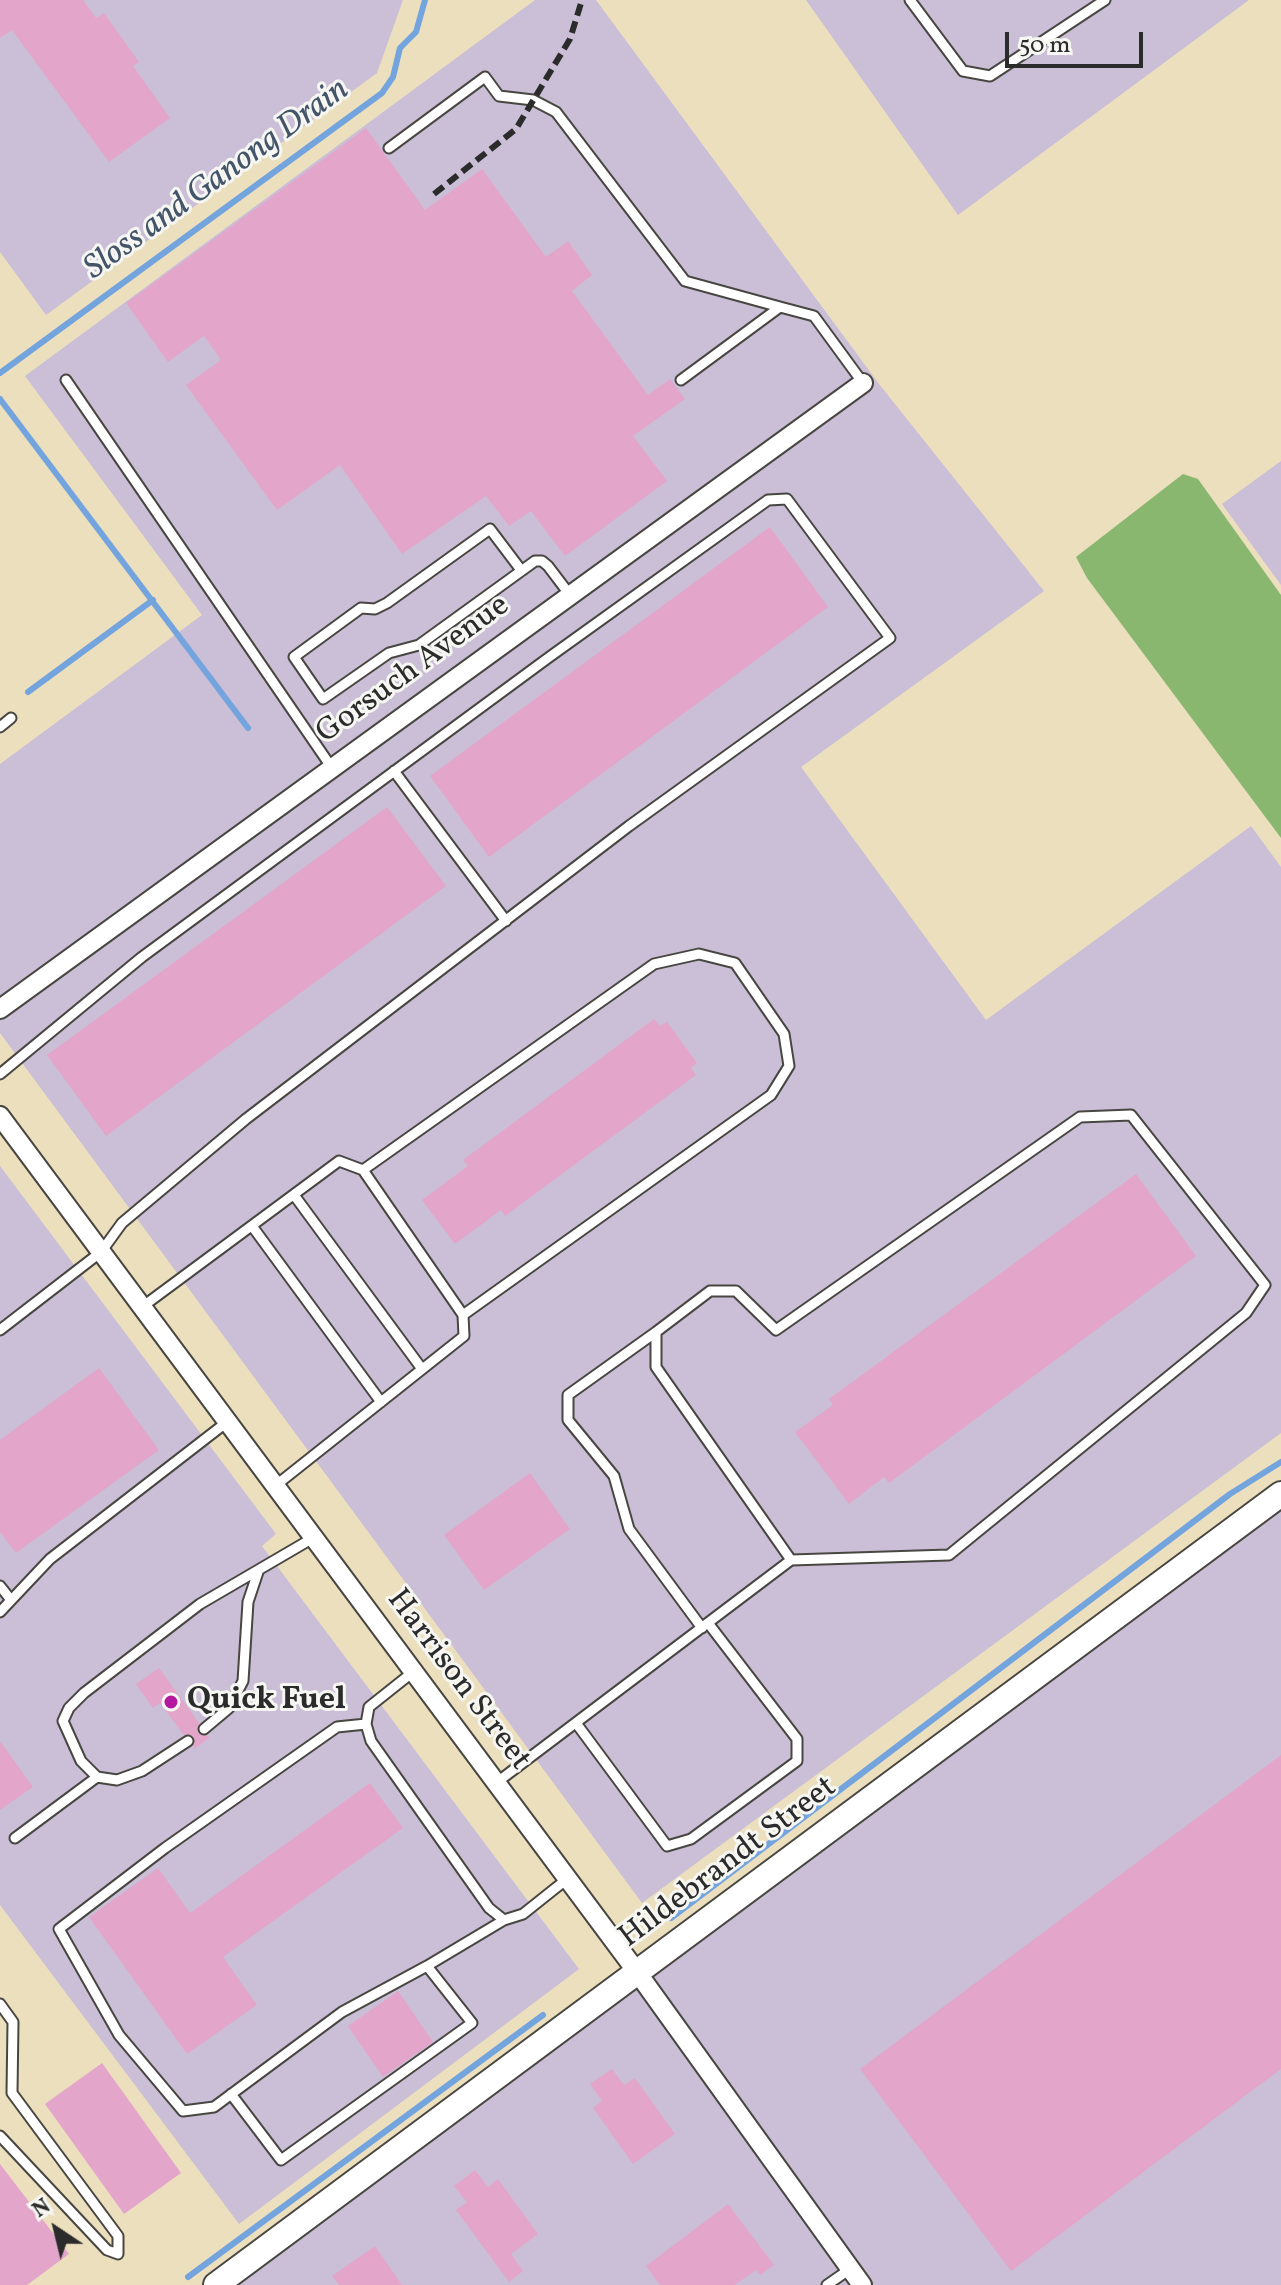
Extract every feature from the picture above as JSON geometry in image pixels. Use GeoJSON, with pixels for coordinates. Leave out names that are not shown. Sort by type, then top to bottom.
{"type":"FeatureCollection","features":[{"type":"Feature","properties":{"kind":"street","name":"Gorsuch Avenue"},"geometry":{"type":"LineString","coordinates":[[0,1009],[863,383]]}},
{"type":"Feature","properties":{"kind":"street","name":"Harrison Street"},"geometry":{"type":"LineString","coordinates":[[0,1116],[637,1972],[862,2285]]}},
{"type":"Feature","properties":{"kind":"street","name":"Hildebrandt Street"},"geometry":{"type":"LineString","coordinates":[[216,2285],[1281,1494]]}},
{"type":"Feature","properties":{"kind":"lane"},"geometry":{"type":"LineString","coordinates":[[910,0],[963,71],[990,76],[1105,0]]}},
{"type":"Feature","properties":{"kind":"lane"},"geometry":{"type":"LineString","coordinates":[[389,148],[485,77],[499,96],[533,100],[556,112],[685,281],[814,316],[863,383]]}},
{"type":"Feature","properties":{"kind":"lane"},"geometry":{"type":"LineString","coordinates":[[681,380],[780,307]]}},
{"type":"Feature","properties":{"kind":"lane"},"geometry":{"type":"LineString","coordinates":[[66,380],[332,768]]}},
{"type":"Feature","properties":{"kind":"lane"},"geometry":{"type":"LineString","coordinates":[[0,1074],[142,957],[768,500],[787,499],[814,531],[890,638],[629,826],[246,1119],[122,1223],[101,1252],[0,1330]]}},
{"type":"Feature","properties":{"kind":"lane"},"geometry":{"type":"LineString","coordinates":[[521,570],[490,529],[387,603],[375,609],[361,608],[294,657],[323,699],[389,653],[419,645],[535,561],[542,561],[570,595]]}},
{"type":"Feature","properties":{"kind":"lane"},"geometry":{"type":"LineString","coordinates":[[0,727],[11,718]]}},
{"type":"Feature","properties":{"kind":"lane"},"geometry":{"type":"LineString","coordinates":[[394,771],[506,921]]}},
{"type":"Feature","properties":{"kind":"lane"},"geometry":{"type":"LineString","coordinates":[[363,1170],[654,964],[699,954],[735,963],[784,1034],[789,1066],[771,1095],[463,1315]]}},
{"type":"Feature","properties":{"kind":"lane"},"geometry":{"type":"LineString","coordinates":[[496,1783],[705,1626],[791,1560],[949,1555],[1246,1313],[1265,1285],[1131,1115],[1080,1117],[776,1330],[736,1291],[710,1291],[568,1395],[568,1420],[614,1476],[629,1529],[705,1626],[797,1739],[797,1761],[691,1839],[667,1846],[576,1723]]}},
{"type":"Feature","properties":{"kind":"lane"},"geometry":{"type":"LineString","coordinates":[[142,1307],[339,1161],[363,1170],[463,1315],[464,1336],[275,1486]]}},
{"type":"Feature","properties":{"kind":"lane"},"geometry":{"type":"LineString","coordinates":[[294,1195],[422,1369]]}},
{"type":"Feature","properties":{"kind":"lane"},"geometry":{"type":"LineString","coordinates":[[252,1226],[381,1402]]}},
{"type":"Feature","properties":{"kind":"lane"},"geometry":{"type":"LineString","coordinates":[[656,1332],[656,1367],[791,1560]]}},
{"type":"Feature","properties":{"kind":"lane"},"geometry":{"type":"LineString","coordinates":[[0,1612],[50,1559],[227,1422]]}},
{"type":"Feature","properties":{"kind":"lane"},"geometry":{"type":"LineString","coordinates":[[188,1741],[142,1771],[117,1780],[97,1777],[81,1761],[63,1721],[69,1708],[84,1693],[200,1604],[313,1538]]}},
{"type":"Feature","properties":{"kind":"lane"},"geometry":{"type":"LineString","coordinates":[[204,1729],[229,1708],[243,1681],[248,1602],[258,1572]]}},
{"type":"Feature","properties":{"kind":"lane"},"geometry":{"type":"LineString","coordinates":[[0,1586],[11,1600]]}},
{"type":"Feature","properties":{"kind":"lane"},"geometry":{"type":"LineString","coordinates":[[413,1672],[369,1707],[366,1724],[371,1741],[489,1908],[504,1920]]}},
{"type":"Feature","properties":{"kind":"lane"},"geometry":{"type":"LineString","coordinates":[[366,1724],[337,1727],[165,1848],[59,1929],[119,2035],[183,2111],[214,2107],[342,2012],[504,1920],[523,1914],[567,1879]]}},
{"type":"Feature","properties":{"kind":"lane"},"geometry":{"type":"LineString","coordinates":[[15,1838],[97,1777]]}},
{"type":"Feature","properties":{"kind":"lane"},"geometry":{"type":"LineString","coordinates":[[231,2094],[281,2160],[472,2023],[427,1966]]}},
{"type":"Feature","properties":{"kind":"lane"},"geometry":{"type":"LineString","coordinates":[[0,2004],[13,2022],[12,2093],[118,2236],[118,2254],[107,2250],[0,2136]]}},
{"type":"Feature","properties":{"kind":"lane"},"geometry":{"type":"LineString","coordinates":[[827,2285],[850,2269]]}},
{"type":"Feature","properties":{"kind":"shaded area"},"geometry":{"type":"Polygon","coordinates":[[[0,0],[403,0],[377,73],[46,315],[0,252],[0,0]]]}},
{"type":"Feature","properties":{"kind":"shaded area"},"geometry":{"type":"Polygon","coordinates":[[[535,0],[596,0],[879,384],[1044,591],[801,767],[986,1020],[1251,826],[1281,867],[1281,1433],[642,1903],[0,1033],[0,764],[202,615],[25,376],[535,0]]]}},
{"type":"Feature","properties":{"kind":"shaded area"},"geometry":{"type":"Polygon","coordinates":[[[806,0],[1249,0],[958,215],[806,0]]]}},
{"type":"Feature","properties":{"kind":"shaded area"},"geometry":{"type":"Polygon","coordinates":[[[1281,461],[1281,585],[1222,504],[1281,461]]]}},
{"type":"Feature","properties":{"kind":"shaded area"},"geometry":{"type":"Polygon","coordinates":[[[0,1166],[276,1534],[262,1546],[579,1969],[239,2224],[0,1905],[0,1166]]]}},
{"type":"Feature","properties":{"kind":"shaded area"},"geometry":{"type":"Polygon","coordinates":[[[1281,1506],[1281,2285],[234,2285],[1281,1506]]]}},
{"type":"Feature","properties":{"kind":"green space"},"geometry":{"type":"Polygon","coordinates":[[[1183,474],[1198,479],[1281,595],[1281,838],[1087,578],[1076,557],[1183,474]]]}},
{"type":"Feature","properties":{"kind":"building"},"geometry":{"type":"Polygon","coordinates":[[[0,0],[83,0],[96,18],[104,13],[139,62],[133,66],[170,118],[109,162],[12,30],[0,38],[0,0]]]}},
{"type":"Feature","properties":{"kind":"building"},"geometry":{"type":"Polygon","coordinates":[[[366,128],[425,210],[482,169],[546,257],[568,241],[592,275],[572,291],[648,395],[670,379],[685,399],[633,436],[667,481],[565,556],[531,511],[509,526],[486,496],[402,554],[340,465],[277,510],[186,385],[221,360],[204,336],[168,362],[126,303],[366,128]]]}},
{"type":"Feature","properties":{"kind":"building"},"geometry":{"type":"Polygon","coordinates":[[[770,527],[828,607],[489,857],[430,776],[770,527]]]}},
{"type":"Feature","properties":{"kind":"building"},"geometry":{"type":"Polygon","coordinates":[[[387,807],[446,886],[106,1136],[47,1055],[387,807]]]}},
{"type":"Feature","properties":{"kind":"building"},"geometry":{"type":"Polygon","coordinates":[[[654,1019],[660,1026],[667,1022],[697,1063],[691,1068],[696,1075],[505,1216],[501,1210],[455,1244],[422,1200],[468,1166],[463,1160],[654,1019]]]}},
{"type":"Feature","properties":{"kind":"building"},"geometry":{"type":"Polygon","coordinates":[[[1136,1174],[1196,1256],[889,1483],[884,1477],[849,1504],[795,1432],[833,1405],[829,1399],[1136,1174]]]}},
{"type":"Feature","properties":{"kind":"building"},"geometry":{"type":"Polygon","coordinates":[[[99,1368],[159,1450],[16,1553],[0,1532],[0,1440],[99,1368]]]}},
{"type":"Feature","properties":{"kind":"building"},"geometry":{"type":"Polygon","coordinates":[[[530,1473],[570,1529],[484,1590],[444,1535],[530,1473]]]}},
{"type":"Feature","properties":{"kind":"building"},"geometry":{"type":"Polygon","coordinates":[[[159,1668],[199,1723],[198,1733],[210,1737],[194,1749],[194,1736],[184,1735],[160,1703],[153,1708],[136,1684],[159,1668]]]}},
{"type":"Feature","properties":{"kind":"building"},"geometry":{"type":"Polygon","coordinates":[[[0,1741],[33,1787],[0,1810],[0,1741]]]}},
{"type":"Feature","properties":{"kind":"building"},"geometry":{"type":"Polygon","coordinates":[[[1281,1755],[1281,2069],[1011,2271],[860,2069],[1281,1755]]]}},
{"type":"Feature","properties":{"kind":"building"},"geometry":{"type":"Polygon","coordinates":[[[370,1783],[403,1828],[223,1957],[257,2005],[187,2054],[89,1917],[158,1868],[190,1913],[370,1783]]]}},
{"type":"Feature","properties":{"kind":"building"},"geometry":{"type":"Polygon","coordinates":[[[398,1991],[433,2042],[383,2077],[348,2026],[398,1991]]]}},
{"type":"Feature","properties":{"kind":"building"},"geometry":{"type":"Polygon","coordinates":[[[102,2063],[181,2173],[124,2214],[45,2104],[102,2063]]]}},
{"type":"Feature","properties":{"kind":"building"},"geometry":{"type":"Polygon","coordinates":[[[612,2069],[624,2085],[635,2078],[675,2134],[633,2164],[593,2108],[602,2101],[590,2084],[612,2069]]]}},
{"type":"Feature","properties":{"kind":"building"},"geometry":{"type":"Polygon","coordinates":[[[0,2164],[69,2254],[27,2285],[0,2285],[0,2164]]]}},
{"type":"Feature","properties":{"kind":"building"},"geometry":{"type":"Polygon","coordinates":[[[475,2170],[488,2187],[498,2179],[538,2234],[511,2254],[523,2271],[509,2282],[456,2210],[467,2202],[454,2186],[475,2170]]]}},
{"type":"Feature","properties":{"kind":"building"},"geometry":{"type":"Polygon","coordinates":[[[728,2204],[774,2265],[760,2275],[756,2270],[735,2285],[660,2285],[646,2266],[728,2204]]]}},
{"type":"Feature","properties":{"kind":"building"},"geometry":{"type":"Polygon","coordinates":[[[375,2246],[402,2285],[339,2285],[332,2276],[375,2246]]]}},
{"type":"Feature","properties":{"kind":"waterway","name":"Sloss and Ganong Drain"},"geometry":{"type":"LineString","coordinates":[[0,373],[382,93],[393,77],[400,48],[416,32],[425,0]]}},
{"type":"Feature","properties":{"kind":"waterway"},"geometry":{"type":"LineString","coordinates":[[0,399],[248,728]]}},
{"type":"Feature","properties":{"kind":"waterway"},"geometry":{"type":"LineString","coordinates":[[28,692],[153,600]]}},
{"type":"Feature","properties":{"kind":"waterway"},"geometry":{"type":"LineString","coordinates":[[671,1918],[1230,1494],[1281,1462]]}},
{"type":"Feature","properties":{"kind":"waterway"},"geometry":{"type":"LineString","coordinates":[[188,2277],[543,2015]]}},
{"type":"Feature","properties":{"kind":"railway"},"geometry":{"type":"LineString","coordinates":[[434,194],[516,129],[570,39],[582,0]]}},
{"type":"Feature","properties":{"kind":"place","name":"Quick Fuel"},"geometry":{"type":"Point","coordinates":[171,1702]}}]}
